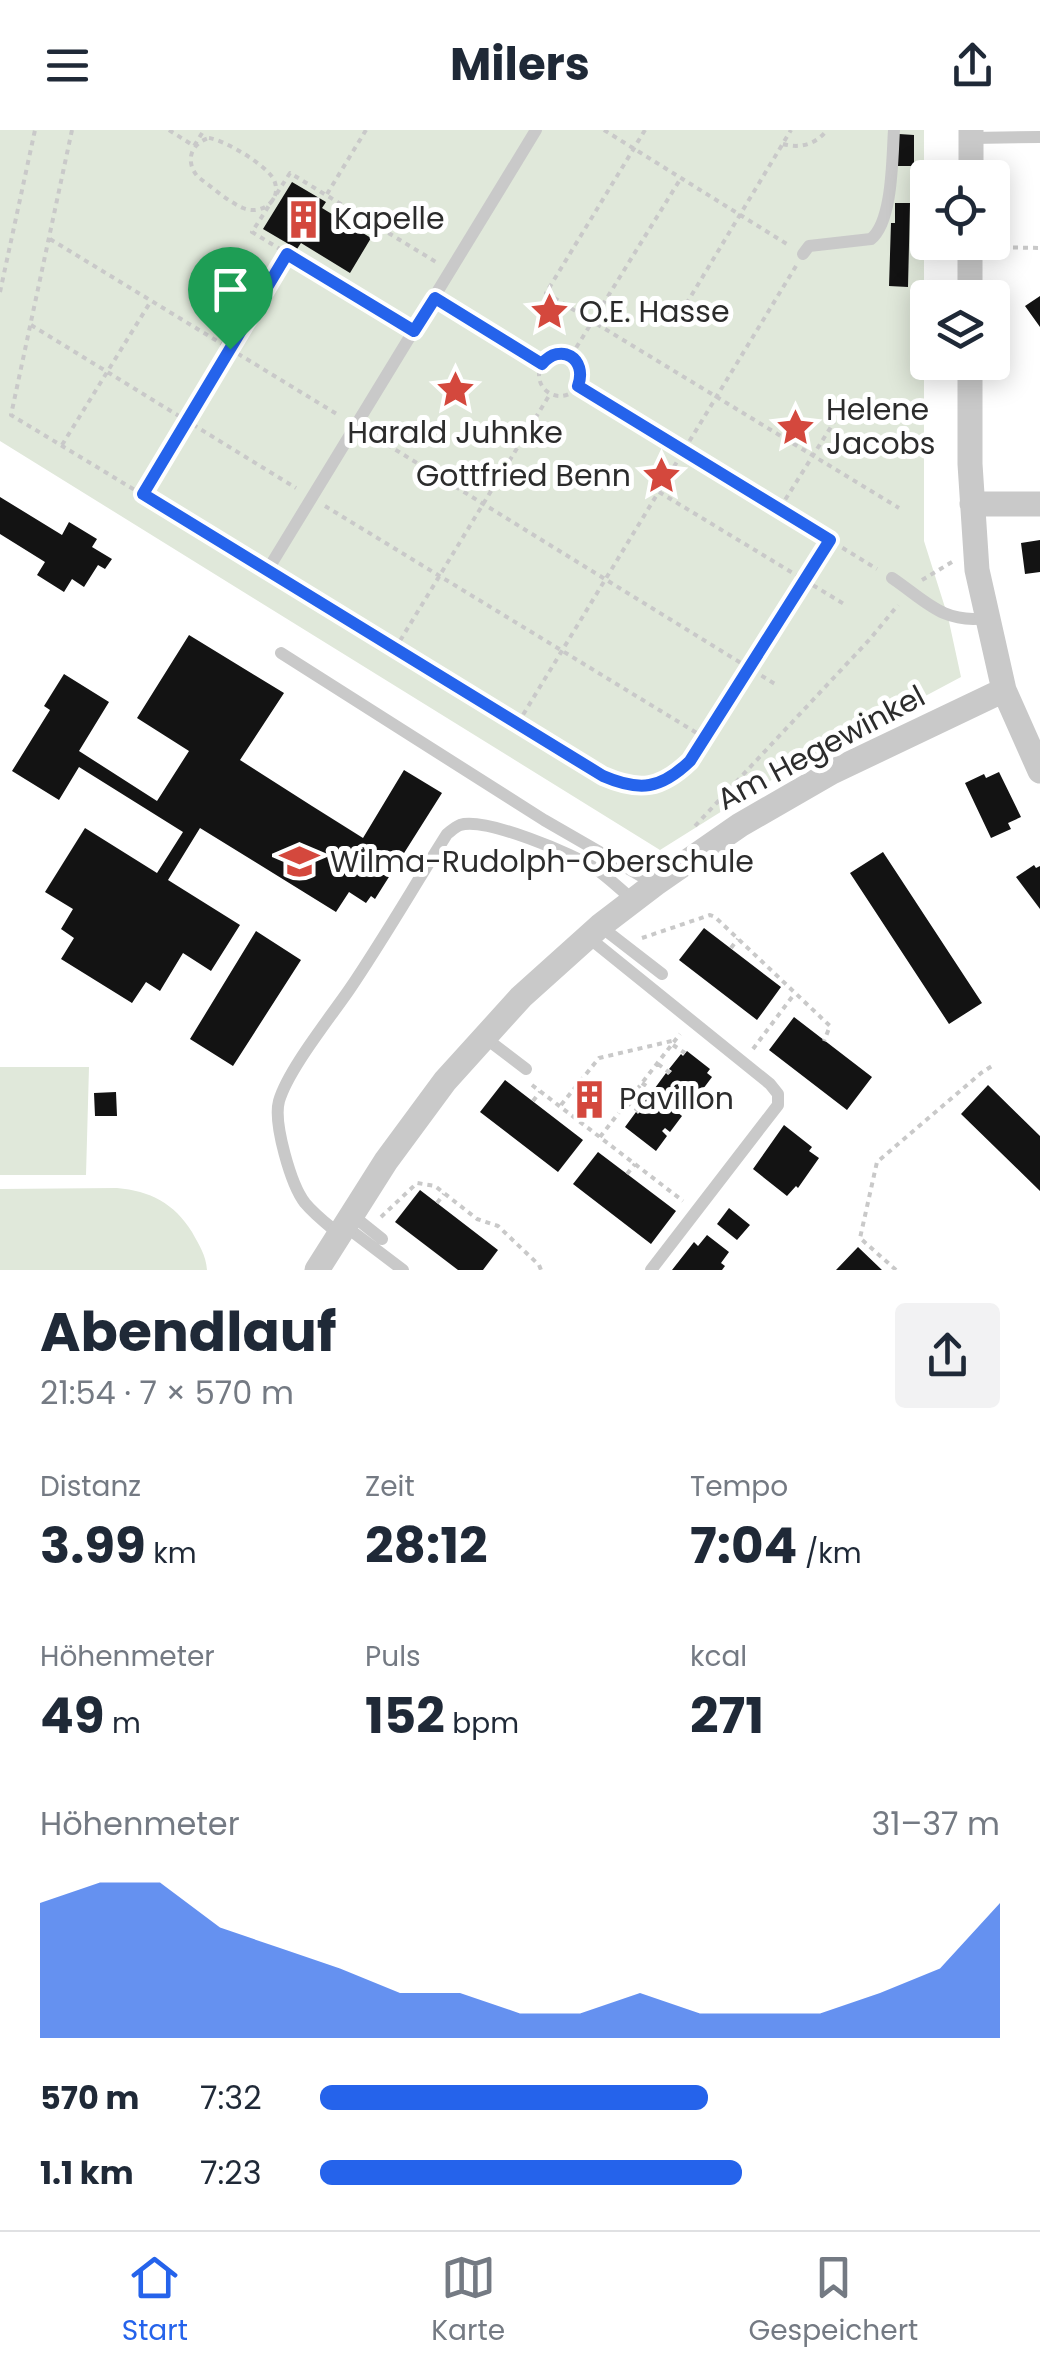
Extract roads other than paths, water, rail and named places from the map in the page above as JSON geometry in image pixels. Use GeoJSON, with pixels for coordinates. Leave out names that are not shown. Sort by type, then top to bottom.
{"type":"FeatureCollection","features":[{"type":"Feature","properties":{"kind":"street"},"geometry":{"type":"LineString","coordinates":[[970,160],[971,134]]}},
{"type":"Feature","properties":{"kind":"street"},"geometry":{"type":"LineString","coordinates":[[970,380],[977,570],[1004,690],[1040,770]]}},
{"type":"Feature","properties":{"kind":"street"},"geometry":{"type":"LineString","coordinates":[[972,504],[1040,504]]}},
{"type":"Feature","properties":{"kind":"street","name":"Am Hegewinkel"},"geometry":{"type":"LineString","coordinates":[[317,1270],[353,1224],[408,1129],[444,1082],[521,997],[594,931],[740,825],[832,772],[1004,690]]}},
{"type":"Feature","properties":{"kind":"lane"},"geometry":{"type":"LineString","coordinates":[[268,571],[536,130]]}},
{"type":"Feature","properties":{"kind":"lane"},"geometry":{"type":"LineString","coordinates":[[802,254],[809,246],[870,239],[878,233],[884,220],[894,130]]}},
{"type":"Feature","properties":{"kind":"lane"},"geometry":{"type":"LineString","coordinates":[[971,134],[1040,137]]}},
{"type":"Feature","properties":{"kind":"lane"},"geometry":{"type":"LineString","coordinates":[[892,578],[948,617],[968,621],[986,618]]}},
{"type":"Feature","properties":{"kind":"lane"},"geometry":{"type":"LineString","coordinates":[[281,653],[544,820],[655,884]]}},
{"type":"Feature","properties":{"kind":"lane"},"geometry":{"type":"LineString","coordinates":[[382,1238],[353,1224],[317,1216],[303,1201],[277,1120],[278,1103],[288,1081],[355,982],[446,834],[460,825],[476,824],[535,840],[596,869],[633,900]]}},
{"type":"Feature","properties":{"kind":"lane"},"geometry":{"type":"LineString","coordinates":[[594,931],[662,974]]}},
{"type":"Feature","properties":{"kind":"lane"},"geometry":{"type":"LineString","coordinates":[[594,931],[691,1021],[778,1094],[778,1105],[651,1270]]}},
{"type":"Feature","properties":{"kind":"lane"},"geometry":{"type":"LineString","coordinates":[[484,1037],[527,1075]]}},
{"type":"Feature","properties":{"kind":"lane"},"geometry":{"type":"LineString","coordinates":[[353,1224],[403,1270]]}},
{"type":"Feature","properties":{"kind":"place","name":"Kapelle"},"geometry":{"type":"Point","coordinates":[304,219]}},
{"type":"Feature","properties":{"kind":"place","name":"O.E. Hasse"},"geometry":{"type":"Point","coordinates":[549,312]}},
{"type":"Feature","properties":{"kind":"place","name":"Harald Juhnke"},"geometry":{"type":"Point","coordinates":[455,389]}},
{"type":"Feature","properties":{"kind":"place","name":"Helene Jacobs"},"geometry":{"type":"Point","coordinates":[796,427]}},
{"type":"Feature","properties":{"kind":"place","name":"Gottfried Benn"},"geometry":{"type":"Point","coordinates":[661,476]}},
{"type":"Feature","properties":{"kind":"place","name":"Wilma-Rudolph-Oberschule"},"geometry":{"type":"Point","coordinates":[300,862]}},
{"type":"Feature","properties":{"kind":"place","name":"Pavillon"},"geometry":{"type":"Point","coordinates":[589,1099]}}]}
